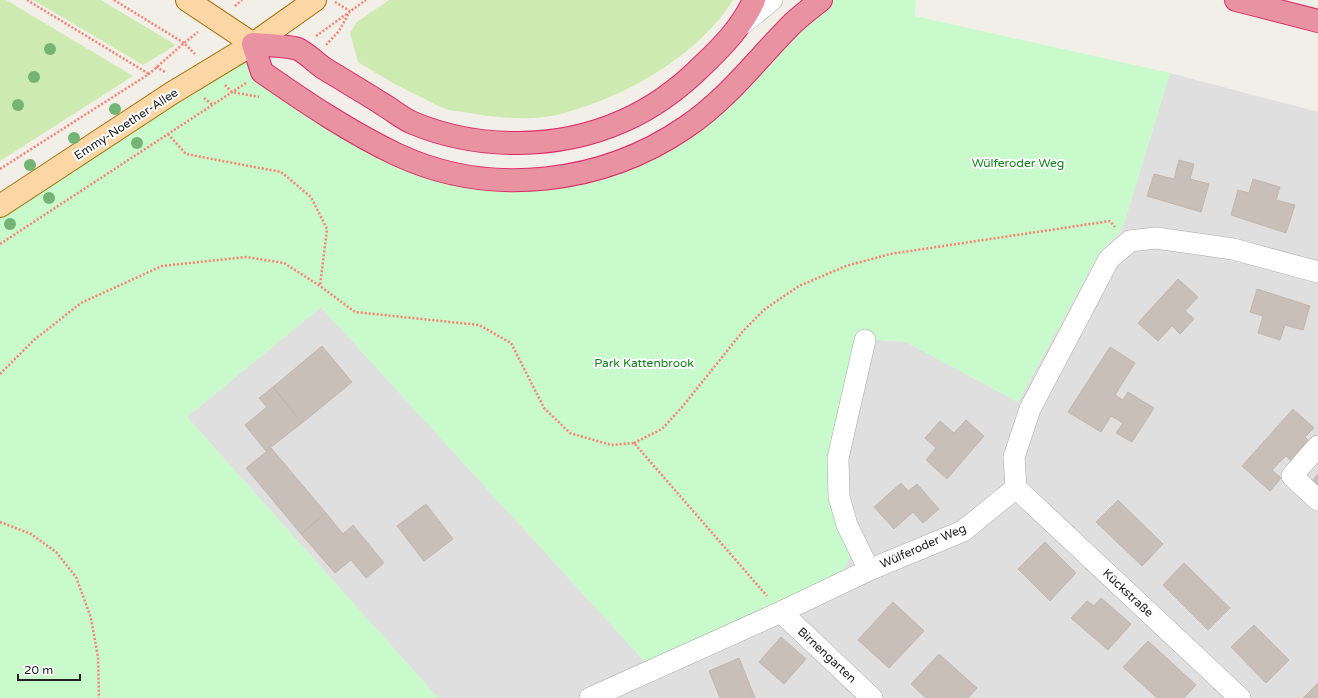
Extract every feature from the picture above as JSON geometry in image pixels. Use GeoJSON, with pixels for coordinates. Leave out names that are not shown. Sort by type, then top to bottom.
{"type":"FeatureCollection","features":[{"type":"Feature","properties":{"kind":"highway"},"geometry":{"type":"LineString","coordinates":[[754,0],[737,28],[718,51],[696,73],[671,93],[646,110],[622,122],[592,132],[562,139],[533,143],[506,143],[474,140],[412,122],[325,68],[298,49],[253,44],[262,72],[338,121],[373,142],[399,155],[433,168],[455,174],[514,181],[544,179],[576,174],[610,165],[662,142],[687,127],[728,92],[794,22],[821,0]]}},
{"type":"Feature","properties":{"kind":"highway"},"geometry":{"type":"LineString","coordinates":[[1236,0],[1318,21]]}},
{"type":"Feature","properties":{"kind":"main road"},"geometry":{"type":"LineString","coordinates":[[187,0],[253,44]]}},
{"type":"Feature","properties":{"kind":"main road","name":"Emmy-Noether-Allee"},"geometry":{"type":"LineString","coordinates":[[0,206],[172,93],[253,44],[315,0]]}},
{"type":"Feature","properties":{"kind":"street"},"geometry":{"type":"LineString","coordinates":[[737,28],[772,0]]}},
{"type":"Feature","properties":{"kind":"street"},"geometry":{"type":"LineString","coordinates":[[1016,488],[1014,457],[1030,409],[1109,260],[1130,241],[1156,238],[1233,249],[1318,272]]}},
{"type":"Feature","properties":{"kind":"street"},"geometry":{"type":"LineString","coordinates":[[865,340],[838,458],[839,497],[847,525],[869,570]]}},
{"type":"Feature","properties":{"kind":"street"},"geometry":{"type":"LineString","coordinates":[[1318,446],[1292,476],[1318,500]]}},
{"type":"Feature","properties":{"kind":"street","name":"Wülferoder Weg"},"geometry":{"type":"LineString","coordinates":[[590,698],[781,612],[869,570],[963,531],[1016,488]]}},
{"type":"Feature","properties":{"kind":"street","name":"Kückstraße"},"geometry":{"type":"LineString","coordinates":[[1016,488],[1240,698]]}},
{"type":"Feature","properties":{"kind":"street","name":"Birnengarten"},"geometry":{"type":"LineString","coordinates":[[781,612],[872,698]]}},
{"type":"Feature","properties":{"kind":"path"},"geometry":{"type":"LineString","coordinates":[[27,0],[149,74]]}},
{"type":"Feature","properties":{"kind":"path"},"geometry":{"type":"LineString","coordinates":[[0,169],[149,74],[184,43],[114,0]]}},
{"type":"Feature","properties":{"kind":"path"},"geometry":{"type":"LineString","coordinates":[[332,0],[350,11],[366,0]]}},
{"type":"Feature","properties":{"kind":"path"},"geometry":{"type":"LineString","coordinates":[[0,244],[232,92]]}},
{"type":"Feature","properties":{"kind":"path"},"geometry":{"type":"LineString","coordinates":[[168,134],[186,154],[281,172],[311,197],[327,229],[320,286]]}},
{"type":"Feature","properties":{"kind":"path"},"geometry":{"type":"LineString","coordinates":[[0,374],[34,340],[81,303],[162,266],[246,257],[284,263],[320,286],[355,312],[479,325],[511,343],[544,408],[570,434],[611,445],[634,443],[662,429],[744,331],[765,309],[799,286],[846,266],[890,254],[1110,221],[1130,241]]}},
{"type":"Feature","properties":{"kind":"path"},"geometry":{"type":"LineString","coordinates":[[634,443],[781,612]]}},
{"type":"Feature","properties":{"kind":"path"},"geometry":{"type":"LineString","coordinates":[[0,522],[30,534],[56,552],[76,577],[91,618],[98,657],[99,698]]}},
{"type":"Feature","properties":{"kind":"shaded area"},"geometry":{"type":"Polygon","coordinates":[[[1170,73],[1318,112],[1318,698],[438,698],[187,417],[321,307],[648,665],[838,523],[856,338],[906,342],[1018,402],[1099,253],[1122,230],[1170,73]]]}},
{"type":"Feature","properties":{"kind":"green space"},"geometry":{"type":"Polygon","coordinates":[[[0,0],[6,0],[133,76],[0,161],[0,0]]]}},
{"type":"Feature","properties":{"kind":"green space"},"geometry":{"type":"Polygon","coordinates":[[[33,0],[101,0],[176,45],[143,65],[33,0]]]}},
{"type":"Feature","properties":{"kind":"green space"},"geometry":{"type":"Polygon","coordinates":[[[389,0],[733,0],[703,37],[684,53],[663,68],[619,93],[596,103],[554,116],[507,118],[452,111],[443,108],[400,87],[358,62],[350,33],[357,22],[389,0]]]}},
{"type":"Feature","properties":{"kind":"green space","name":"Park Kattenbrook"},"geometry":{"type":"Polygon","coordinates":[[[821,0],[916,0],[915,16],[1170,73],[1122,230],[1099,253],[1018,402],[906,342],[856,338],[837,419],[851,556],[841,574],[648,665],[321,307],[187,417],[438,698],[0,698],[0,206],[253,44],[262,73],[373,142],[514,181],[662,142],[821,0]]]}},
{"type":"Feature","properties":{"kind":"building"},"geometry":{"type":"Polygon","coordinates":[[[1179,160],[1194,164],[1190,179],[1209,184],[1201,212],[1147,196],[1154,174],[1174,179],[1179,160]]]}},
{"type":"Feature","properties":{"kind":"building"},"geometry":{"type":"Polygon","coordinates":[[[1253,179],[1280,187],[1276,200],[1295,205],[1286,233],[1231,215],[1238,190],[1249,193],[1253,179]]]}},
{"type":"Feature","properties":{"kind":"building"},"geometry":{"type":"Polygon","coordinates":[[[1178,279],[1198,297],[1185,311],[1194,319],[1180,334],[1172,326],[1158,341],[1138,323],[1178,279]]]}},
{"type":"Feature","properties":{"kind":"building"},"geometry":{"type":"Polygon","coordinates":[[[1257,289],[1310,306],[1303,330],[1285,325],[1280,340],[1258,333],[1263,316],[1250,312],[1257,289]]]}},
{"type":"Feature","properties":{"kind":"building"},"geometry":{"type":"Polygon","coordinates":[[[322,346],[352,382],[302,423],[273,387],[322,346]]]}},
{"type":"Feature","properties":{"kind":"building"},"geometry":{"type":"Polygon","coordinates":[[[1110,347],[1135,363],[1115,395],[1123,400],[1128,392],[1154,408],[1132,442],[1116,433],[1123,423],[1111,416],[1101,432],[1068,412],[1110,347]]]}},
{"type":"Feature","properties":{"kind":"building"},"geometry":{"type":"Polygon","coordinates":[[[273,387],[302,423],[266,451],[245,425],[267,407],[259,398],[273,387]]]}},
{"type":"Feature","properties":{"kind":"building"},"geometry":{"type":"Polygon","coordinates":[[[1293,409],[1314,428],[1305,437],[1311,443],[1293,463],[1286,456],[1272,470],[1281,478],[1270,491],[1242,466],[1293,409]]]}},
{"type":"Feature","properties":{"kind":"building"},"geometry":{"type":"Polygon","coordinates":[[[966,420],[984,436],[947,479],[926,460],[936,448],[925,438],[940,421],[954,433],[966,420]]]}},
{"type":"Feature","properties":{"kind":"building"},"geometry":{"type":"Polygon","coordinates":[[[271,448],[326,513],[301,534],[246,468],[271,448]]]}},
{"type":"Feature","properties":{"kind":"building"},"geometry":{"type":"Polygon","coordinates":[[[1318,474],[1318,487],[1312,481],[1318,474]]]}},
{"type":"Feature","properties":{"kind":"building"},"geometry":{"type":"Polygon","coordinates":[[[901,483],[908,491],[917,484],[939,509],[923,523],[913,512],[894,529],[874,507],[901,483]]]}},
{"type":"Feature","properties":{"kind":"building"},"geometry":{"type":"Polygon","coordinates":[[[1118,500],[1163,544],[1142,566],[1096,522],[1118,500]]]}},
{"type":"Feature","properties":{"kind":"building"},"geometry":{"type":"Polygon","coordinates":[[[426,504],[453,539],[424,561],[397,526],[426,504]]]}},
{"type":"Feature","properties":{"kind":"building"},"geometry":{"type":"Polygon","coordinates":[[[326,513],[343,534],[353,525],[384,563],[366,578],[351,560],[335,573],[301,534],[326,513]]]}},
{"type":"Feature","properties":{"kind":"building"},"geometry":{"type":"Polygon","coordinates":[[[1045,542],[1076,573],[1050,601],[1018,569],[1045,542]]]}},
{"type":"Feature","properties":{"kind":"building"},"geometry":{"type":"Polygon","coordinates":[[[1184,563],[1230,608],[1208,630],[1163,585],[1184,563]]]}},
{"type":"Feature","properties":{"kind":"building"},"geometry":{"type":"Polygon","coordinates":[[[1101,598],[1131,624],[1108,650],[1071,618],[1087,601],[1094,606],[1101,598]]]}},
{"type":"Feature","properties":{"kind":"building"},"geometry":{"type":"Polygon","coordinates":[[[893,602],[924,631],[889,668],[858,640],[893,602]]]}},
{"type":"Feature","properties":{"kind":"building"},"geometry":{"type":"Polygon","coordinates":[[[1254,625],[1289,660],[1266,683],[1231,647],[1254,625]]]}},
{"type":"Feature","properties":{"kind":"building"},"geometry":{"type":"Polygon","coordinates":[[[781,637],[806,659],[784,684],[759,662],[781,637]]]}},
{"type":"Feature","properties":{"kind":"building"},"geometry":{"type":"Polygon","coordinates":[[[1148,641],[1196,685],[1184,698],[1157,698],[1123,667],[1148,641]]]}},
{"type":"Feature","properties":{"kind":"building"},"geometry":{"type":"Polygon","coordinates":[[[939,654],[977,688],[968,698],[926,698],[911,684],[939,654]]]}},
{"type":"Feature","properties":{"kind":"building"},"geometry":{"type":"Polygon","coordinates":[[[739,658],[755,698],[720,698],[709,671],[739,658]]]}},
{"type":"Feature","properties":{"kind":"building"},"geometry":{"type":"Polygon","coordinates":[[[1318,683],[1318,698],[1303,698],[1318,683]]]}}]}
